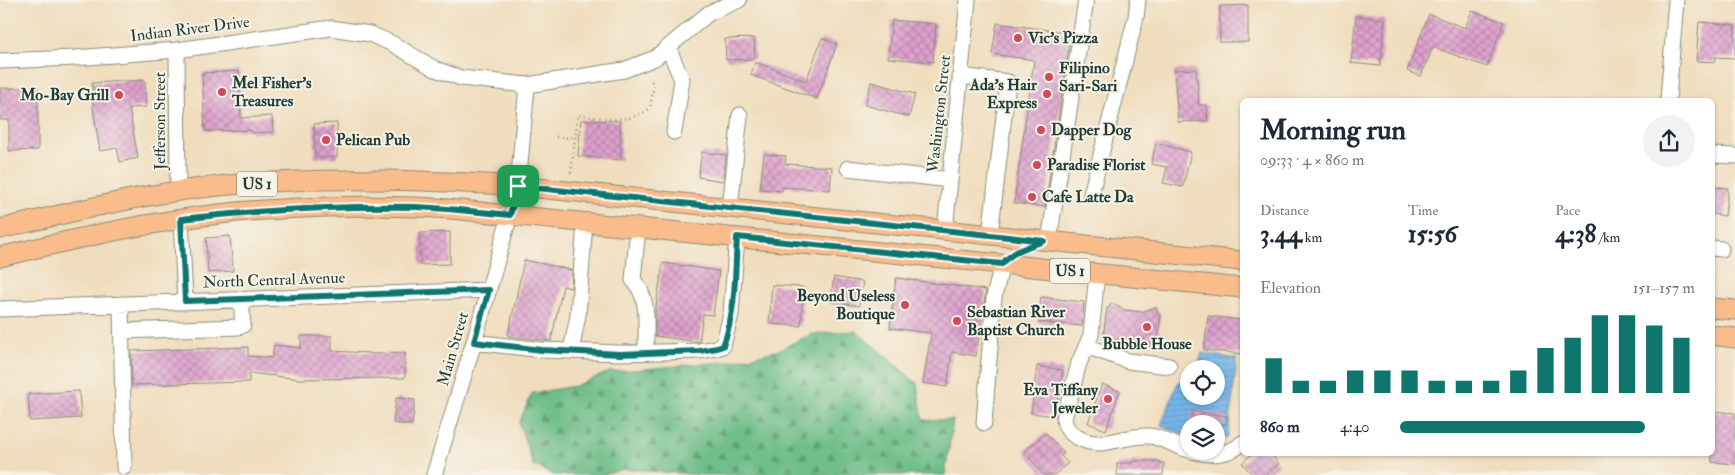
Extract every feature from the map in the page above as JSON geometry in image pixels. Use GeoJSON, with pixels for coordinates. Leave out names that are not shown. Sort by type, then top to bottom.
{"type":"FeatureCollection","features":[{"type":"Feature","properties":{"kind":"main road","name":"US 1"},"geometry":{"type":"LineString","coordinates":[[0,229],[68,212],[178,191],[274,183],[408,180],[518,186],[1240,261]]}},
{"type":"Feature","properties":{"kind":"main road","name":"US 1"},"geometry":{"type":"LineString","coordinates":[[0,257],[107,232],[181,219],[248,212],[416,207],[638,227],[1240,288]]}},
{"type":"Feature","properties":{"kind":"main road"},"geometry":{"type":"LineString","coordinates":[[897,254],[931,242],[946,230]]}},
{"type":"Feature","properties":{"kind":"main road"},"geometry":{"type":"LineString","coordinates":[[1002,264],[1018,250],[1047,241]]}},
{"type":"Feature","properties":{"kind":"main road"},"geometry":{"type":"LineString","coordinates":[[1715,308],[1735,310]]}},
{"type":"Feature","properties":{"kind":"main road"},"geometry":{"type":"LineString","coordinates":[[1715,335],[1735,338]]}},
{"type":"Feature","properties":{"kind":"street","name":"Indian River Drive"},"geometry":{"type":"LineString","coordinates":[[0,61],[75,58],[178,50],[331,28],[370,34],[393,44],[435,69],[461,78],[527,85],[624,70],[655,58],[709,13],[740,0]]}},
{"type":"Feature","properties":{"kind":"street","name":"Washington Street"},"geometry":{"type":"LineString","coordinates":[[946,230],[968,0]]}},
{"type":"Feature","properties":{"kind":"street"},"geometry":{"type":"LineString","coordinates":[[1047,241],[1086,0]]}},
{"type":"Feature","properties":{"kind":"street"},"geometry":{"type":"LineString","coordinates":[[1091,194],[1136,17],[1138,0]]}},
{"type":"Feature","properties":{"kind":"street"},"geometry":{"type":"LineString","coordinates":[[1668,98],[1676,0]]}},
{"type":"Feature","properties":{"kind":"street"},"geometry":{"type":"LineString","coordinates":[[668,47],[682,80],[674,132]]}},
{"type":"Feature","properties":{"kind":"street","name":"Jefferson Street"},"geometry":{"type":"LineString","coordinates":[[178,50],[178,191]]}},
{"type":"Feature","properties":{"kind":"street"},"geometry":{"type":"LineString","coordinates":[[960,76],[1008,82],[990,235]]}},
{"type":"Feature","properties":{"kind":"street","name":"Main Street"},"geometry":{"type":"LineString","coordinates":[[434,475],[518,186],[527,85]]}},
{"type":"Feature","properties":{"kind":"street"},"geometry":{"type":"LineString","coordinates":[[730,208],[740,115]]}},
{"type":"Feature","properties":{"kind":"street"},"geometry":{"type":"LineString","coordinates":[[1715,155],[1735,156]]}},
{"type":"Feature","properties":{"kind":"street"},"geometry":{"type":"LineString","coordinates":[[848,168],[950,180]]}},
{"type":"Feature","properties":{"kind":"street"},"geometry":{"type":"LineString","coordinates":[[181,219],[185,301]]}},
{"type":"Feature","properties":{"kind":"street"},"geometry":{"type":"LineString","coordinates":[[572,351],[578,315],[585,222]]}},
{"type":"Feature","properties":{"kind":"street"},"geometry":{"type":"LineString","coordinates":[[638,227],[633,280],[640,287],[646,307],[646,352]]}},
{"type":"Feature","properties":{"kind":"street"},"geometry":{"type":"LineString","coordinates":[[474,342],[542,350],[620,354],[699,351],[723,346],[731,314],[737,237]]}},
{"type":"Feature","properties":{"kind":"street"},"geometry":{"type":"LineString","coordinates":[[984,423],[994,296],[1002,264]]}},
{"type":"Feature","properties":{"kind":"street"},"geometry":{"type":"LineString","coordinates":[[1097,274],[1091,336],[1079,363],[1064,419],[1066,427],[1069,432],[1090,443],[1100,444],[1127,437],[1152,436],[1180,447]]}},
{"type":"Feature","properties":{"kind":"street","name":"North Central Avenue"},"geometry":{"type":"LineString","coordinates":[[0,309],[489,290]]}},
{"type":"Feature","properties":{"kind":"street"},"geometry":{"type":"LineString","coordinates":[[122,331],[240,327],[242,325],[241,299]]}},
{"type":"Feature","properties":{"kind":"street"},"geometry":{"type":"LineString","coordinates":[[121,304],[124,467]]}},
{"type":"Feature","properties":{"kind":"street"},"geometry":{"type":"LineString","coordinates":[[1086,346],[1128,361],[1169,366]]}},
{"type":"Feature","properties":{"kind":"street"},"geometry":{"type":"LineString","coordinates":[[1225,452],[1232,450],[1240,444]]}},
{"type":"Feature","properties":{"kind":"path"},"geometry":{"type":"LineString","coordinates":[[571,173],[578,115],[623,120],[641,115],[650,108],[654,85],[650,78]]}},
{"type":"Feature","properties":{"kind":"path"},"geometry":{"type":"LineString","coordinates":[[556,137],[575,138]]}},
{"type":"Feature","properties":{"kind":"green space"},"geometry":{"type":"Polygon","coordinates":[[[856,331],[917,383],[923,420],[953,420],[945,475],[703,475],[624,469],[603,475],[554,475],[533,465],[519,423],[532,393],[575,386],[609,372],[732,361],[776,351],[812,334],[856,331]]]}},
{"type":"Feature","properties":{"kind":"water"},"geometry":{"type":"Polygon","coordinates":[[[1202,353],[1237,359],[1228,437],[1225,438],[1225,415],[1180,415],[1180,433],[1161,425],[1178,382],[1180,381],[1180,405],[1225,405],[1225,360],[1200,360],[1202,353]]]}},
{"type":"Feature","properties":{"kind":"building"},"geometry":{"type":"Polygon","coordinates":[[[1248,5],[1248,42],[1220,42],[1220,6],[1248,5]]]}},
{"type":"Feature","properties":{"kind":"building"},"geometry":{"type":"Polygon","coordinates":[[[1472,11],[1504,22],[1487,67],[1433,47],[1421,76],[1407,71],[1429,14],[1465,28],[1472,11]]]}},
{"type":"Feature","properties":{"kind":"building"},"geometry":{"type":"Polygon","coordinates":[[[1356,16],[1385,19],[1380,66],[1351,63],[1356,16]]]}},
{"type":"Feature","properties":{"kind":"building"},"geometry":{"type":"Polygon","coordinates":[[[892,20],[936,24],[933,62],[888,58],[892,20]]]}},
{"type":"Feature","properties":{"kind":"building"},"geometry":{"type":"Polygon","coordinates":[[[1699,22],[1735,25],[1735,58],[1716,57],[1715,62],[1696,61],[1699,22]]]}},
{"type":"Feature","properties":{"kind":"building"},"geometry":{"type":"Polygon","coordinates":[[[997,23],[1071,33],[1045,207],[1014,203],[1034,60],[992,54],[997,23]]]}},
{"type":"Feature","properties":{"kind":"building"},"geometry":{"type":"Polygon","coordinates":[[[754,38],[755,59],[726,60],[725,39],[754,38]]]}},
{"type":"Feature","properties":{"kind":"building"},"geometry":{"type":"Polygon","coordinates":[[[822,38],[837,44],[817,99],[751,75],[755,62],[806,81],[822,38]]]}},
{"type":"Feature","properties":{"kind":"building"},"geometry":{"type":"Polygon","coordinates":[[[1196,69],[1199,105],[1207,105],[1208,121],[1178,122],[1174,70],[1196,69]]]}},
{"type":"Feature","properties":{"kind":"building","name":"Mel Fisher's Treasures"},"geometry":{"type":"Polygon","coordinates":[[[239,71],[241,118],[272,116],[273,132],[251,133],[251,130],[205,131],[202,73],[239,71]]]}},
{"type":"Feature","properties":{"kind":"building"},"geometry":{"type":"Polygon","coordinates":[[[145,80],[146,107],[129,108],[138,158],[120,162],[117,148],[100,151],[93,108],[92,83],[145,80]]]}},
{"type":"Feature","properties":{"kind":"building"},"geometry":{"type":"Polygon","coordinates":[[[871,82],[915,94],[909,117],[865,105],[871,82]]]}},
{"type":"Feature","properties":{"kind":"building"},"geometry":{"type":"Polygon","coordinates":[[[0,88],[38,88],[38,150],[9,151],[9,120],[0,120],[0,88]]]}},
{"type":"Feature","properties":{"kind":"building"},"geometry":{"type":"Polygon","coordinates":[[[581,120],[620,121],[621,160],[578,156],[581,120]]]}},
{"type":"Feature","properties":{"kind":"building","name":"Pelican Pub"},"geometry":{"type":"Polygon","coordinates":[[[337,123],[337,157],[315,158],[314,124],[337,123]]]}},
{"type":"Feature","properties":{"kind":"building"},"geometry":{"type":"Polygon","coordinates":[[[1156,143],[1191,152],[1183,187],[1163,183],[1167,167],[1151,164],[1156,143]]]}},
{"type":"Feature","properties":{"kind":"building"},"geometry":{"type":"Polygon","coordinates":[[[702,152],[726,155],[723,181],[698,177],[702,152]]]}},
{"type":"Feature","properties":{"kind":"building"},"geometry":{"type":"Polygon","coordinates":[[[764,154],[786,156],[785,164],[832,167],[830,190],[783,187],[782,191],[760,189],[764,154]]]}},
{"type":"Feature","properties":{"kind":"building"},"geometry":{"type":"Polygon","coordinates":[[[1715,187],[1728,188],[1725,216],[1715,214],[1715,187]]]}},
{"type":"Feature","properties":{"kind":"building"},"geometry":{"type":"Polygon","coordinates":[[[450,232],[450,264],[420,265],[420,233],[450,232]]]}},
{"type":"Feature","properties":{"kind":"building"},"geometry":{"type":"Polygon","coordinates":[[[230,236],[233,271],[208,273],[206,238],[230,236]]]}},
{"type":"Feature","properties":{"kind":"building"},"geometry":{"type":"Polygon","coordinates":[[[524,260],[572,270],[571,288],[563,286],[551,341],[508,336],[524,260]]]}},
{"type":"Feature","properties":{"kind":"building"},"geometry":{"type":"Polygon","coordinates":[[[663,263],[719,271],[713,315],[703,314],[699,342],[655,336],[655,312],[663,263]]]}},
{"type":"Feature","properties":{"kind":"building"},"geometry":{"type":"Polygon","coordinates":[[[834,277],[863,282],[859,306],[830,302],[834,277]]]}},
{"type":"Feature","properties":{"kind":"building","name":"Sebastian River Baptist Church"},"geometry":{"type":"Polygon","coordinates":[[[896,278],[986,290],[976,356],[952,352],[947,387],[923,383],[931,333],[890,328],[896,278]]]}},
{"type":"Feature","properties":{"kind":"building"},"geometry":{"type":"Polygon","coordinates":[[[772,285],[803,287],[801,326],[769,324],[772,285]]]}},
{"type":"Feature","properties":{"kind":"building"},"geometry":{"type":"Polygon","coordinates":[[[1041,297],[1084,302],[1082,326],[1038,322],[1041,297]]]}},
{"type":"Feature","properties":{"kind":"building"},"geometry":{"type":"Polygon","coordinates":[[[1111,303],[1125,310],[1141,312],[1156,307],[1158,314],[1161,314],[1157,344],[1103,338],[1107,308],[1109,308],[1111,303]]]}},
{"type":"Feature","properties":{"kind":"building"},"geometry":{"type":"Polygon","coordinates":[[[1208,316],[1240,320],[1240,354],[1204,350],[1208,316]]]}},
{"type":"Feature","properties":{"kind":"building"},"geometry":{"type":"Polygon","coordinates":[[[301,336],[332,336],[332,351],[370,354],[405,353],[405,378],[300,379],[249,373],[249,382],[132,385],[131,351],[248,347],[248,356],[272,358],[274,345],[301,348],[301,336]]]}},
{"type":"Feature","properties":{"kind":"building"},"geometry":{"type":"Polygon","coordinates":[[[1037,366],[1063,370],[1055,416],[1031,413],[1037,366]]]}},
{"type":"Feature","properties":{"kind":"building"},"geometry":{"type":"Polygon","coordinates":[[[1102,384],[1120,391],[1106,430],[1088,423],[1102,384]]]}},
{"type":"Feature","properties":{"kind":"building"},"geometry":{"type":"Polygon","coordinates":[[[79,391],[81,418],[30,421],[28,394],[79,391]]]}},
{"type":"Feature","properties":{"kind":"building"},"geometry":{"type":"Polygon","coordinates":[[[396,398],[415,400],[412,425],[393,423],[396,398]]]}},
{"type":"Feature","properties":{"kind":"building"},"geometry":{"type":"Polygon","coordinates":[[[1192,411],[1220,415],[1192,415],[1192,411]]]}},
{"type":"Feature","properties":{"kind":"building"},"geometry":{"type":"Polygon","coordinates":[[[1715,411],[1735,413],[1735,464],[1712,462],[1712,456],[1715,456],[1715,411]]]}},
{"type":"Feature","properties":{"kind":"building"},"geometry":{"type":"Polygon","coordinates":[[[1046,433],[1064,453],[1061,456],[1068,463],[1054,475],[1044,475],[1024,451],[1046,433]]]}},
{"type":"Feature","properties":{"kind":"building"},"geometry":{"type":"Polygon","coordinates":[[[1250,456],[1272,456],[1279,464],[1265,475],[1253,475],[1242,463],[1250,456]]]}},
{"type":"Feature","properties":{"kind":"building"},"geometry":{"type":"Polygon","coordinates":[[[1132,461],[1159,461],[1159,463],[1164,463],[1163,475],[1117,475],[1117,463],[1132,463],[1132,461]]]}},
{"type":"Feature","properties":{"kind":"place","name":"Vic's Pizza"},"geometry":{"type":"Point","coordinates":[1018,38]}},
{"type":"Feature","properties":{"kind":"place","name":"Filipino Sari-Sari"},"geometry":{"type":"Point","coordinates":[1049,77]}},
{"type":"Feature","properties":{"kind":"place","name":"Mel Fisher's Treasures"},"geometry":{"type":"Point","coordinates":[222,92]}},
{"type":"Feature","properties":{"kind":"place","name":"Ada's Hair Express"},"geometry":{"type":"Point","coordinates":[1047,94]}},
{"type":"Feature","properties":{"kind":"place","name":"Mo-Bay Grill"},"geometry":{"type":"Point","coordinates":[119,95]}},
{"type":"Feature","properties":{"kind":"place","name":"Dapper Dog"},"geometry":{"type":"Point","coordinates":[1041,130]}},
{"type":"Feature","properties":{"kind":"place","name":"Pelican Pub"},"geometry":{"type":"Point","coordinates":[326,140]}},
{"type":"Feature","properties":{"kind":"place","name":"Paradise Florist"},"geometry":{"type":"Point","coordinates":[1037,165]}},
{"type":"Feature","properties":{"kind":"place","name":"Cafe Latte Da"},"geometry":{"type":"Point","coordinates":[1032,197]}},
{"type":"Feature","properties":{"kind":"place","name":"Beyond Useless Boutique"},"geometry":{"type":"Point","coordinates":[905,305]}},
{"type":"Feature","properties":{"kind":"place","name":"Sebastian River Baptist Church"},"geometry":{"type":"Point","coordinates":[957,321]}},
{"type":"Feature","properties":{"kind":"place","name":"Bubble House"},"geometry":{"type":"Point","coordinates":[1147,327]}},
{"type":"Feature","properties":{"kind":"place","name":"Eva Tiffany Jeweler"},"geometry":{"type":"Point","coordinates":[1108,399]}},
{"type":"Feature","properties":{"kind":"route"},"geometry":{"type":"LineString","coordinates":[[518,186],[1044,241],[1018,250],[1002,264],[737,237],[731,314],[726,338],[723,346],[699,351],[620,354],[542,350],[474,342],[489,290],[185,301],[181,219],[248,212],[364,207],[416,207],[510,215],[518,186]]}}]}
